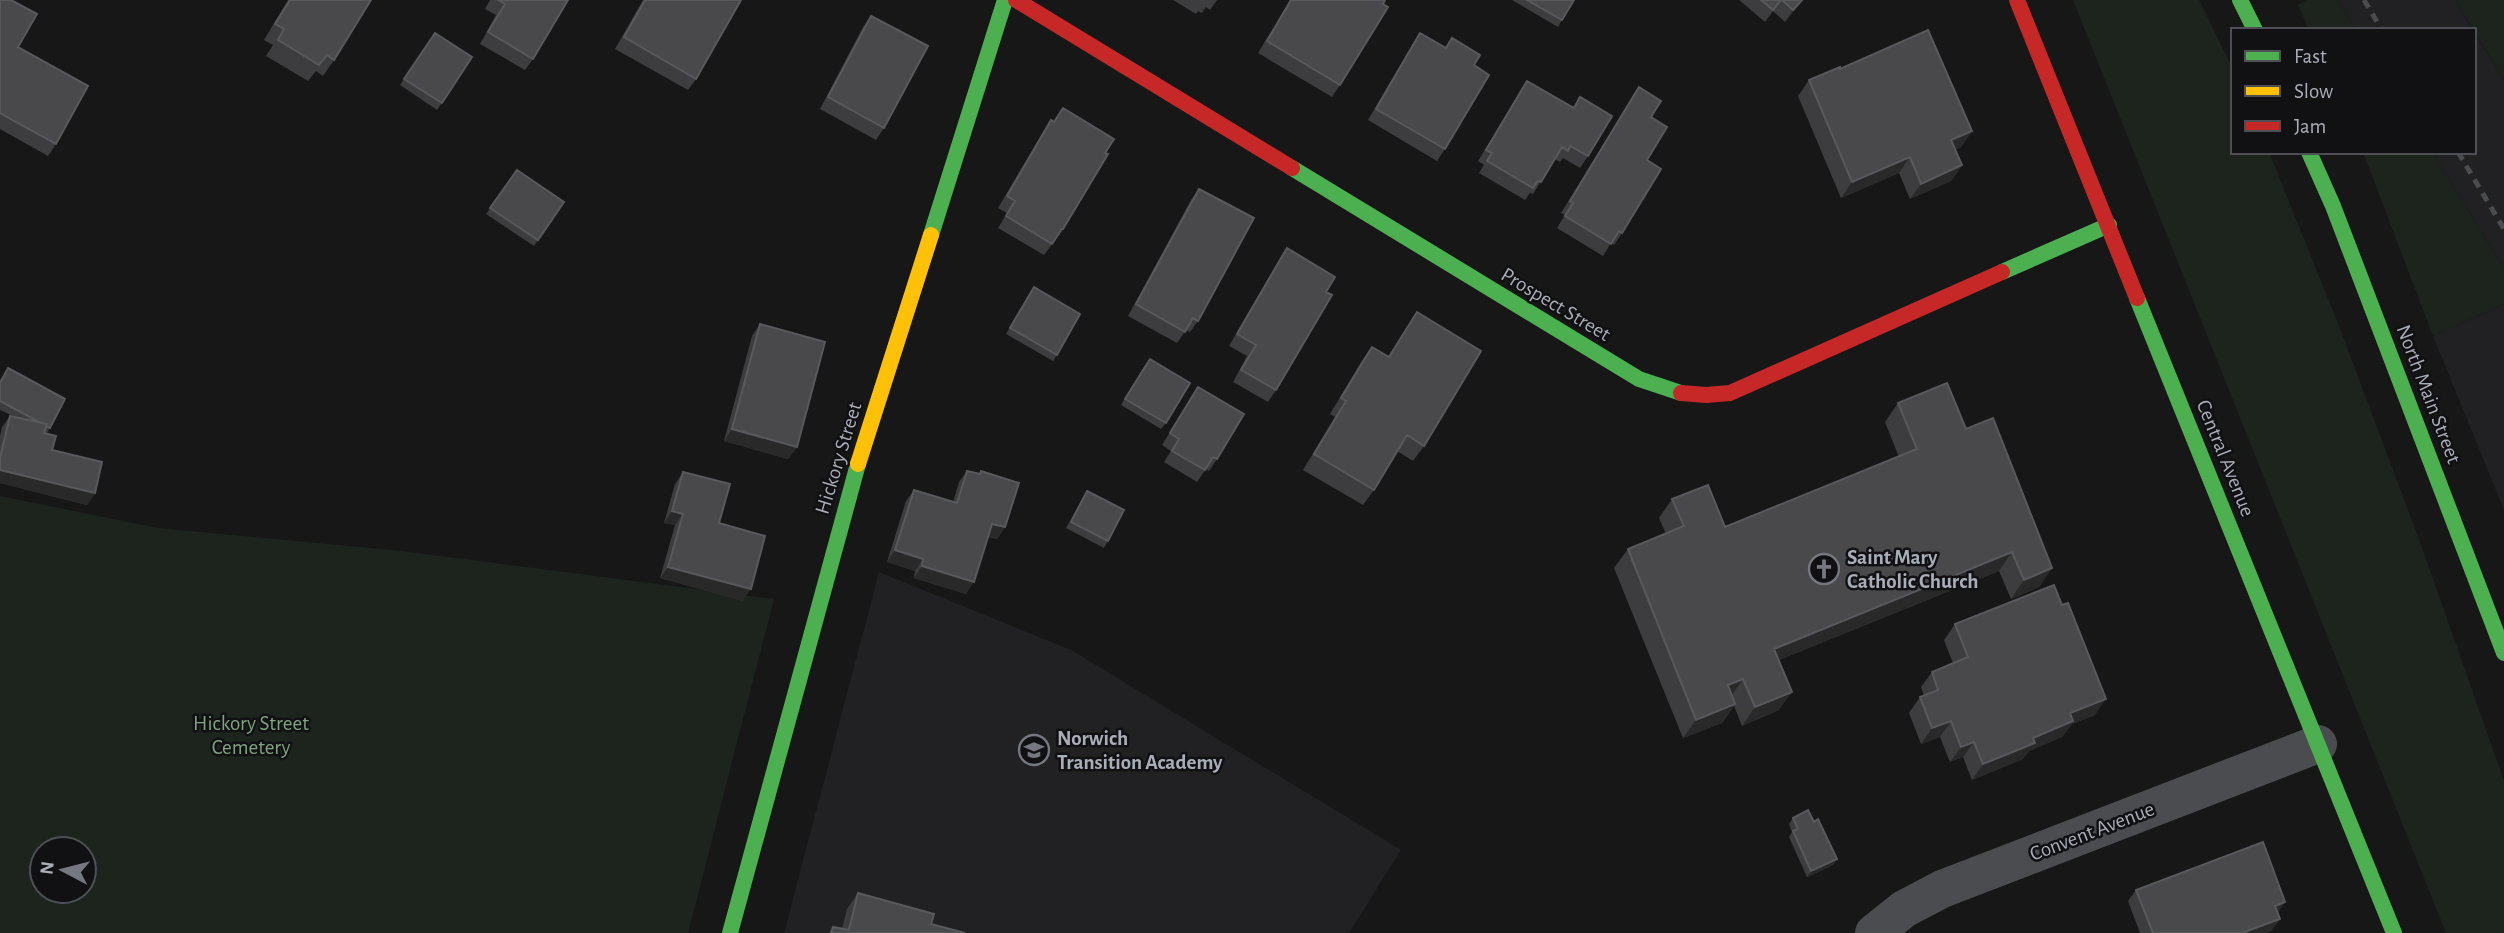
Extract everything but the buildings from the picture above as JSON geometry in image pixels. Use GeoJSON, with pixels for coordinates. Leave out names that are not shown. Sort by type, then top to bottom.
{"type":"FeatureCollection","features":[{"type":"Feature","properties":{"kind":"street","name":"Hickory Street"},"geometry":{"type":"LineString","coordinates":[[730,933],[846,503],[1005,0]]}},
{"type":"Feature","properties":{"kind":"street","name":"Prospect Street"},"geometry":{"type":"LineString","coordinates":[[1016,0],[1639,379],[1672,393],[1695,396],[1730,393],[2109,225]]}},
{"type":"Feature","properties":{"kind":"street","name":"Central Avenue"},"geometry":{"type":"LineString","coordinates":[[2017,0],[2394,933]]}},
{"type":"Feature","properties":{"kind":"street"},"geometry":{"type":"LineString","coordinates":[[2240,0],[2254,28]]}},
{"type":"Feature","properties":{"kind":"street","name":"North Main Street"},"geometry":{"type":"LineString","coordinates":[[2310,154],[2333,206],[2504,653]]}},
{"type":"Feature","properties":{"kind":"street","name":"Convent Avenue"},"geometry":{"type":"LineString","coordinates":[[1874,933],[1904,909],[1942,889],[2318,744]]}},
{"type":"Feature","properties":{"kind":"shaded area"},"geometry":{"type":"Polygon","coordinates":[[[2337,0],[2455,0],[2472,28],[2355,28],[2337,0]]]}},
{"type":"Feature","properties":{"kind":"shaded area"},"geometry":{"type":"Polygon","coordinates":[[[2476,35],[2504,80],[2504,268],[2433,154],[2476,154],[2476,35]]]}},
{"type":"Feature","properties":{"kind":"shaded area"},"geometry":{"type":"Polygon","coordinates":[[[2504,304],[2504,510],[2433,336],[2504,304]]]}},
{"type":"Feature","properties":{"kind":"shaded area","name":"Norwich Transition Academy"},"geometry":{"type":"Polygon","coordinates":[[[879,572],[1071,650],[1401,850],[1349,933],[784,933],[879,572]]]}},
{"type":"Feature","properties":{"kind":"green space"},"geometry":{"type":"Polygon","coordinates":[[[2073,0],[2199,0],[2231,65],[2231,154],[2270,154],[2339,326],[2419,539],[2504,781],[2504,933],[2446,933],[2073,0]]]}},
{"type":"Feature","properties":{"kind":"green space"},"geometry":{"type":"Polygon","coordinates":[[[2306,0],[2337,0],[2355,28],[2308,28],[2298,5],[2306,0]]]}},
{"type":"Feature","properties":{"kind":"green space"},"geometry":{"type":"Polygon","coordinates":[[[2455,0],[2504,0],[2504,80],[2476,34],[2476,28],[2472,28],[2455,0]]]}},
{"type":"Feature","properties":{"kind":"green space"},"geometry":{"type":"Polygon","coordinates":[[[2364,154],[2433,154],[2504,268],[2504,304],[2433,336],[2364,154]]]}},
{"type":"Feature","properties":{"kind":"green space","name":"Hickory Street Cemetery"},"geometry":{"type":"Polygon","coordinates":[[[0,496],[158,528],[401,551],[774,599],[688,933],[0,933],[0,496]]]}},
{"type":"Feature","properties":{"kind":"railway"},"geometry":{"type":"LineString","coordinates":[[2364,0],[2381,28]]}},
{"type":"Feature","properties":{"kind":"railway"},"geometry":{"type":"LineString","coordinates":[[2459,154],[2504,229]]}},
{"type":"Feature","properties":{"kind":"traffic: fast"},"geometry":{"type":"LineString","coordinates":[[931,235],[1005,0]]}},
{"type":"Feature","properties":{"kind":"traffic: fast"},"geometry":{"type":"LineString","coordinates":[[2240,0],[2254,28]]}},
{"type":"Feature","properties":{"kind":"traffic: fast"},"geometry":{"type":"LineString","coordinates":[[2310,154],[2333,206],[2504,653]]}},
{"type":"Feature","properties":{"kind":"traffic: fast"},"geometry":{"type":"LineString","coordinates":[[1292,168],[1639,379],[1681,393]]}},
{"type":"Feature","properties":{"kind":"traffic: fast"},"geometry":{"type":"LineString","coordinates":[[2002,272],[2109,225]]}},
{"type":"Feature","properties":{"kind":"traffic: fast"},"geometry":{"type":"LineString","coordinates":[[2137,298],[2394,933]]}},
{"type":"Feature","properties":{"kind":"traffic: fast"},"geometry":{"type":"LineString","coordinates":[[730,933],[858,464]]}},
{"type":"Feature","properties":{"kind":"traffic: slow"},"geometry":{"type":"LineString","coordinates":[[858,464],[931,235]]}},
{"type":"Feature","properties":{"kind":"traffic: jam"},"geometry":{"type":"LineString","coordinates":[[1016,0],[1292,168]]}},
{"type":"Feature","properties":{"kind":"traffic: jam"},"geometry":{"type":"LineString","coordinates":[[2017,0],[2137,298]]}},
{"type":"Feature","properties":{"kind":"traffic: jam"},"geometry":{"type":"LineString","coordinates":[[1681,393],[1730,393],[2002,272]]}},
{"type":"Feature","properties":{"kind":"place","name":"Saint Mary Catholic Church"},"geometry":{"type":"Point","coordinates":[1824,569]}},
{"type":"Feature","properties":{"kind":"place","name":"Norwich Transition Academy"},"geometry":{"type":"Point","coordinates":[1034,750]}}]}
